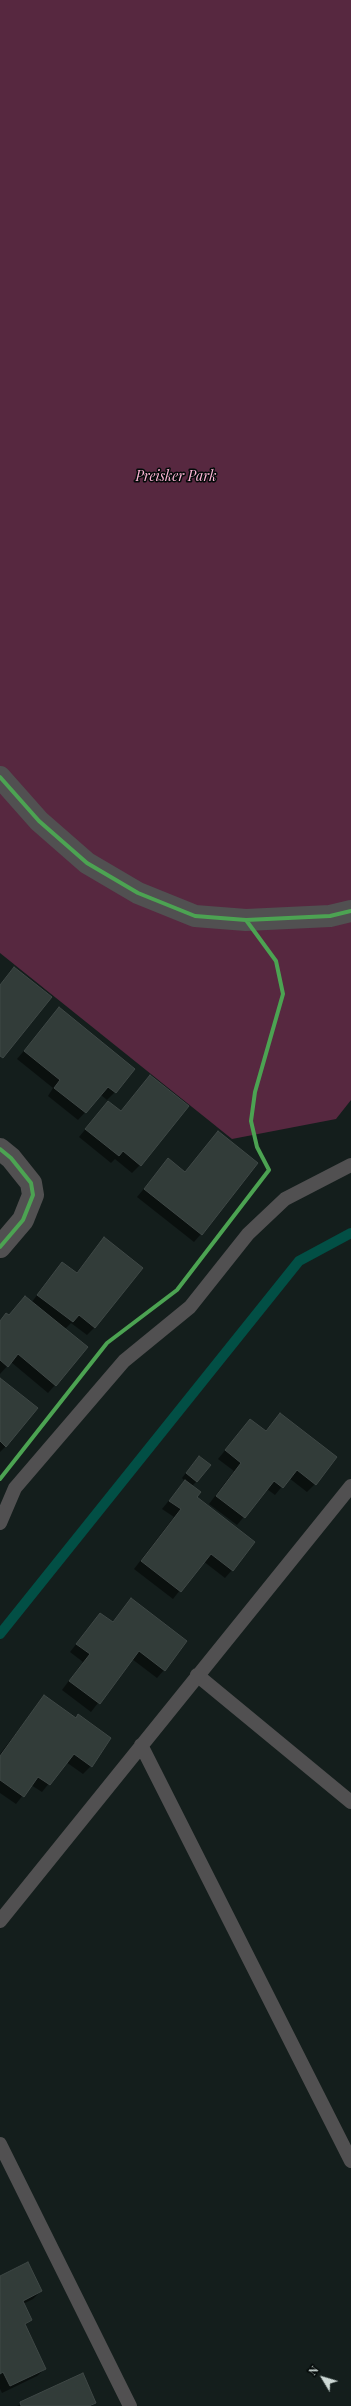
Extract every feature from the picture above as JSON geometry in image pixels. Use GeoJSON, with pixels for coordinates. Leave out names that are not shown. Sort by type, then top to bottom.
{"type":"FeatureCollection","features":[{"type":"Feature","properties":{"kind":"street"},"geometry":{"type":"LineString","coordinates":[[0,777],[39,821],[87,863],[138,894],[195,916],[246,920],[330,916],[351,911]]}},
{"type":"Feature","properties":{"kind":"street"},"geometry":{"type":"LineString","coordinates":[[0,1149],[11,1158],[31,1183],[33,1195],[23,1220],[0,1247]]}},
{"type":"Feature","properties":{"kind":"lane"},"geometry":{"type":"LineString","coordinates":[[0,1523],[15,1488],[124,1361],[190,1307],[248,1234],[285,1199],[351,1165]]}},
{"type":"Feature","properties":{"kind":"lane"},"geometry":{"type":"LineString","coordinates":[[0,1921],[351,1486]]}},
{"type":"Feature","properties":{"kind":"lane"},"geometry":{"type":"LineString","coordinates":[[197,1675],[351,1802]]}},
{"type":"Feature","properties":{"kind":"lane"},"geometry":{"type":"LineString","coordinates":[[141,1745],[351,2161]]}},
{"type":"Feature","properties":{"kind":"lane"},"geometry":{"type":"LineString","coordinates":[[0,2144],[130,2406]]}},
{"type":"Feature","properties":{"kind":"green space","name":"Preisker Park"},"geometry":{"type":"Polygon","coordinates":[[[0,0],[351,0],[351,1100],[336,1119],[232,1139],[0,953],[0,0]]]}},
{"type":"Feature","properties":{"kind":"building"},"geometry":{"type":"Polygon","coordinates":[[[14,967],[52,997],[3,1058],[0,1056],[0,985],[14,967]]]}},
{"type":"Feature","properties":{"kind":"building"},"geometry":{"type":"Polygon","coordinates":[[[59,1007],[135,1069],[116,1093],[108,1087],[86,1113],[54,1088],[60,1080],[24,1051],[59,1007]]]}},
{"type":"Feature","properties":{"kind":"building"},"geometry":{"type":"Polygon","coordinates":[[[150,1075],[189,1106],[141,1166],[123,1151],[119,1156],[85,1129],[108,1101],[121,1111],[150,1075]]]}},
{"type":"Feature","properties":{"kind":"building"},"geometry":{"type":"Polygon","coordinates":[[[218,1131],[258,1163],[202,1235],[144,1189],[168,1158],[185,1172],[218,1131]]]}},
{"type":"Feature","properties":{"kind":"building"},"geometry":{"type":"Polygon","coordinates":[[[104,1237],[143,1268],[95,1328],[79,1315],[73,1322],[37,1295],[62,1262],[77,1273],[104,1237]]]}},
{"type":"Feature","properties":{"kind":"building"},"geometry":{"type":"Polygon","coordinates":[[[25,1296],[88,1347],[56,1386],[18,1354],[8,1367],[0,1360],[0,1321],[6,1313],[9,1315],[25,1296]]]}},
{"type":"Feature","properties":{"kind":"building"},"geometry":{"type":"Polygon","coordinates":[[[0,1378],[38,1408],[6,1447],[0,1441],[0,1378]]]}},
{"type":"Feature","properties":{"kind":"building"},"geometry":{"type":"Polygon","coordinates":[[[280,1413],[337,1457],[316,1485],[297,1470],[283,1488],[274,1481],[245,1518],[216,1496],[241,1463],[225,1450],[250,1419],[266,1431],[280,1413]]]}},
{"type":"Feature","properties":{"kind":"building"},"geometry":{"type":"Polygon","coordinates":[[[199,1456],[211,1465],[197,1482],[186,1473],[199,1456]]]}},
{"type":"Feature","properties":{"kind":"building"},"geometry":{"type":"Polygon","coordinates":[[[185,1480],[201,1492],[197,1497],[255,1542],[233,1571],[211,1554],[181,1592],[141,1561],[181,1509],[169,1501],[185,1480]]]}},
{"type":"Feature","properties":{"kind":"building"},"geometry":{"type":"Polygon","coordinates":[[[131,1598],[187,1641],[165,1671],[139,1651],[100,1704],[69,1681],[90,1654],[76,1644],[100,1613],[113,1622],[131,1598]]]}},
{"type":"Feature","properties":{"kind":"building"},"geometry":{"type":"Polygon","coordinates":[[[44,1695],[76,1718],[78,1714],[111,1738],[92,1767],[74,1754],[50,1785],[38,1777],[24,1797],[0,1780],[0,1756],[44,1695]]]}},
{"type":"Feature","properties":{"kind":"building"},"geometry":{"type":"Polygon","coordinates":[[[28,2262],[42,2291],[23,2301],[32,2320],[25,2324],[46,2369],[10,2386],[3,2372],[0,2374],[0,2276],[28,2262]]]}},
{"type":"Feature","properties":{"kind":"building"},"geometry":{"type":"Polygon","coordinates":[[[83,2373],[96,2403],[89,2406],[21,2406],[20,2402],[83,2373]]]}},
{"type":"Feature","properties":{"kind":"waterway"},"geometry":{"type":"LineString","coordinates":[[0,1634],[299,1261],[351,1233]]}},
{"type":"Feature","properties":{"kind":"cycle path"},"geometry":{"type":"LineString","coordinates":[[0,777],[39,821],[87,863],[138,893],[195,916],[246,920],[330,916],[351,911]]}},
{"type":"Feature","properties":{"kind":"cycle path"},"geometry":{"type":"LineString","coordinates":[[0,1479],[107,1343],[177,1290],[269,1170],[257,1147],[251,1121],[255,1092],[283,994],[276,961],[246,920]]}},
{"type":"Feature","properties":{"kind":"cycle path"},"geometry":{"type":"LineString","coordinates":[[0,1149],[11,1158],[31,1183],[33,1195],[23,1220],[0,1247]]}}]}
